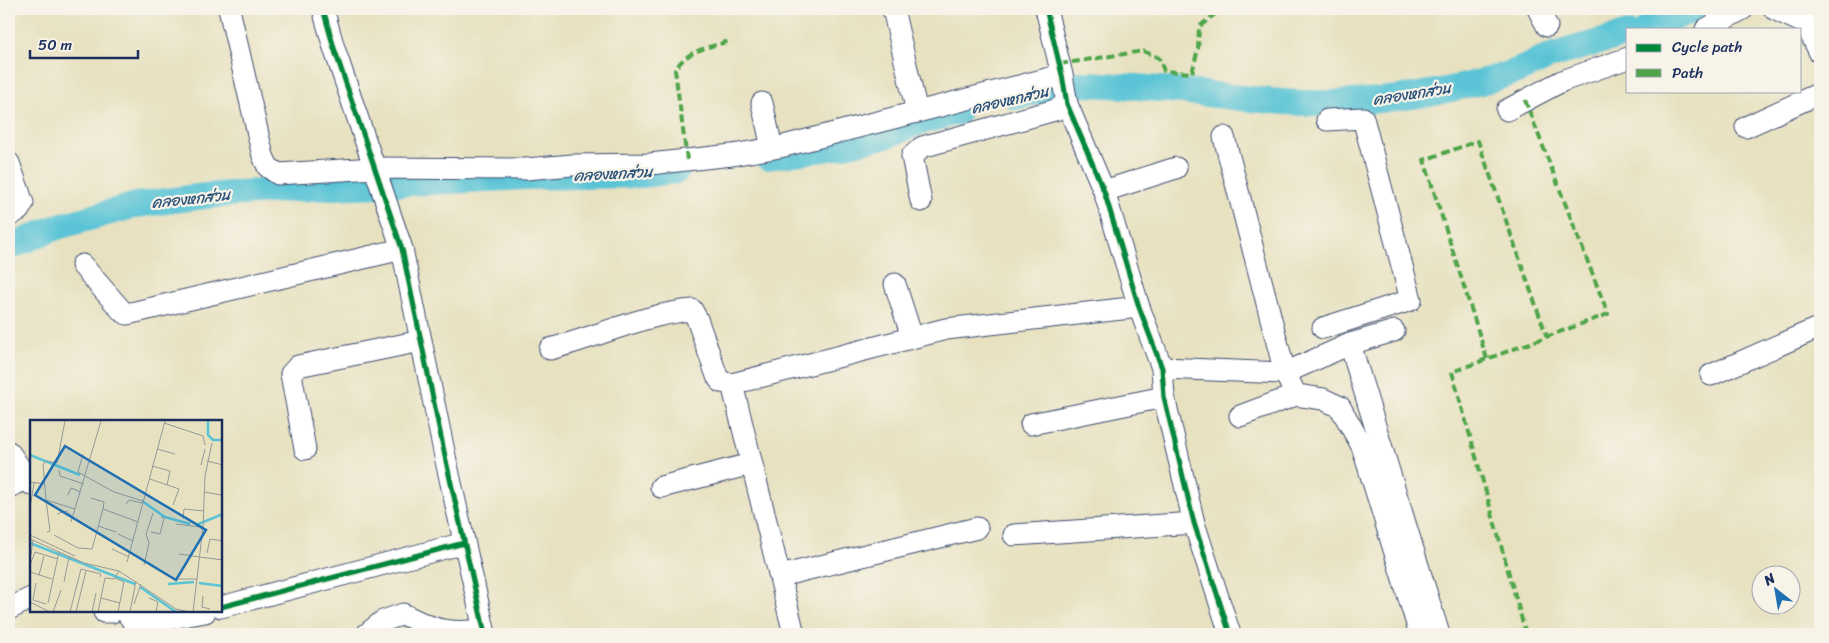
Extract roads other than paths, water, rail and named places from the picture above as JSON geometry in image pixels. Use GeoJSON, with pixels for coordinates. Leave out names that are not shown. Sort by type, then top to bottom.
{"type":"FeatureCollection","features":[{"type":"Feature","properties":{"kind":"street"},"geometry":{"type":"LineString","coordinates":[[229,9],[263,156],[268,167],[278,174],[375,168],[526,169],[572,165],[650,164],[732,155],[772,148],[1062,78]]}},
{"type":"Feature","properties":{"kind":"street"},"geometry":{"type":"LineString","coordinates":[[323,9],[334,48],[402,249],[464,543],[485,632],[457,633],[441,631],[403,614],[383,621],[367,634]]}},
{"type":"Feature","properties":{"kind":"street"},"geometry":{"type":"LineString","coordinates":[[894,9],[917,112]]}},
{"type":"Feature","properties":{"kind":"street"},"geometry":{"type":"LineString","coordinates":[[1046,9],[1067,104],[1104,191],[1140,307],[1162,368],[1164,397],[1194,523],[1230,634]]}},
{"type":"Feature","properties":{"kind":"street"},"geometry":{"type":"LineString","coordinates":[[1708,28],[1743,9]]}},
{"type":"Feature","properties":{"kind":"street"},"geometry":{"type":"LineString","coordinates":[[1774,9],[1801,16],[1820,53]]}},
{"type":"Feature","properties":{"kind":"street"},"geometry":{"type":"LineString","coordinates":[[1507,110],[1562,81],[1626,59]]}},
{"type":"Feature","properties":{"kind":"street"},"geometry":{"type":"LineString","coordinates":[[1746,127],[1820,93]]}},
{"type":"Feature","properties":{"kind":"street"},"geometry":{"type":"LineString","coordinates":[[762,103],[772,148]]}},
{"type":"Feature","properties":{"kind":"street"},"geometry":{"type":"LineString","coordinates":[[921,201],[912,156],[922,147],[1037,115],[1067,104]]}},
{"type":"Feature","properties":{"kind":"street"},"geometry":{"type":"LineString","coordinates":[[1323,328],[1411,300],[1362,118],[1328,120]]}},
{"type":"Feature","properties":{"kind":"street"},"geometry":{"type":"LineString","coordinates":[[1224,137],[1285,373],[1296,395]]}},
{"type":"Feature","properties":{"kind":"street"},"geometry":{"type":"LineString","coordinates":[[9,163],[23,203],[19,210],[9,216]]}},
{"type":"Feature","properties":{"kind":"street"},"geometry":{"type":"LineString","coordinates":[[1104,191],[1176,168]]}},
{"type":"Feature","properties":{"kind":"street"},"geometry":{"type":"LineString","coordinates":[[82,265],[122,312],[127,314],[402,249]]}},
{"type":"Feature","properties":{"kind":"street"},"geometry":{"type":"LineString","coordinates":[[895,284],[912,337]]}},
{"type":"Feature","properties":{"kind":"street"},"geometry":{"type":"LineString","coordinates":[[550,349],[583,341],[672,312],[692,310],[697,318],[717,376],[721,382],[732,384],[946,329],[1140,307]]}},
{"type":"Feature","properties":{"kind":"street"},"geometry":{"type":"LineString","coordinates":[[1162,368],[1285,373],[1350,344],[1389,332],[1377,310]]}},
{"type":"Feature","properties":{"kind":"street"},"geometry":{"type":"LineString","coordinates":[[1711,376],[1820,327]]}},
{"type":"Feature","properties":{"kind":"street"},"geometry":{"type":"LineString","coordinates":[[305,449],[291,374],[298,366],[421,342]]}},
{"type":"Feature","properties":{"kind":"street"},"geometry":{"type":"LineString","coordinates":[[1350,344],[1439,634]]}},
{"type":"Feature","properties":{"kind":"street"},"geometry":{"type":"LineString","coordinates":[[732,384],[794,634]]}},
{"type":"Feature","properties":{"kind":"street"},"geometry":{"type":"LineString","coordinates":[[1240,416],[1296,395],[1323,399],[1340,408],[1362,446],[1420,634]]}},
{"type":"Feature","properties":{"kind":"street"},"geometry":{"type":"LineString","coordinates":[[1031,424],[1164,397]]}},
{"type":"Feature","properties":{"kind":"street"},"geometry":{"type":"LineString","coordinates":[[9,452],[22,483]]}},
{"type":"Feature","properties":{"kind":"street"},"geometry":{"type":"LineString","coordinates":[[661,487],[751,464]]}},
{"type":"Feature","properties":{"kind":"street"},"geometry":{"type":"LineString","coordinates":[[1014,535],[1194,523]]}},
{"type":"Feature","properties":{"kind":"street"},"geometry":{"type":"LineString","coordinates":[[780,576],[977,528]]}},
{"type":"Feature","properties":{"kind":"street"},"geometry":{"type":"LineString","coordinates":[[222,607],[464,543]]}},
{"type":"Feature","properties":{"kind":"street"},"geometry":{"type":"LineString","coordinates":[[9,608],[30,598]]}},
{"type":"Feature","properties":{"kind":"street"},"geometry":{"type":"LineString","coordinates":[[135,624],[199,613]]}},
{"type":"Feature","properties":{"kind":"waterway","name":"คลองหกส่วน"},"geometry":{"type":"LineString","coordinates":[[1649,28],[1695,9]]}},
{"type":"Feature","properties":{"kind":"waterway","name":"คลองหกส่วน"},"geometry":{"type":"LineString","coordinates":[[1015,97],[1056,87],[1082,84],[1147,88],[1280,102],[1334,103],[1376,100],[1419,95],[1482,82],[1515,72],[1551,56],[1626,35]]}},
{"type":"Feature","properties":{"kind":"waterway","name":"คลองหกส่วน"},"geometry":{"type":"LineString","coordinates":[[768,157],[831,148],[888,135],[924,121],[958,112]]}},
{"type":"Feature","properties":{"kind":"waterway","name":"คลองหกส่วน"},"geometry":{"type":"LineString","coordinates":[[388,184],[527,177],[641,175],[677,171]]}},
{"type":"Feature","properties":{"kind":"waterway","name":"คลองหกส่วน"},"geometry":{"type":"LineString","coordinates":[[9,247],[57,227],[136,205],[205,196],[379,185]]}}]}
